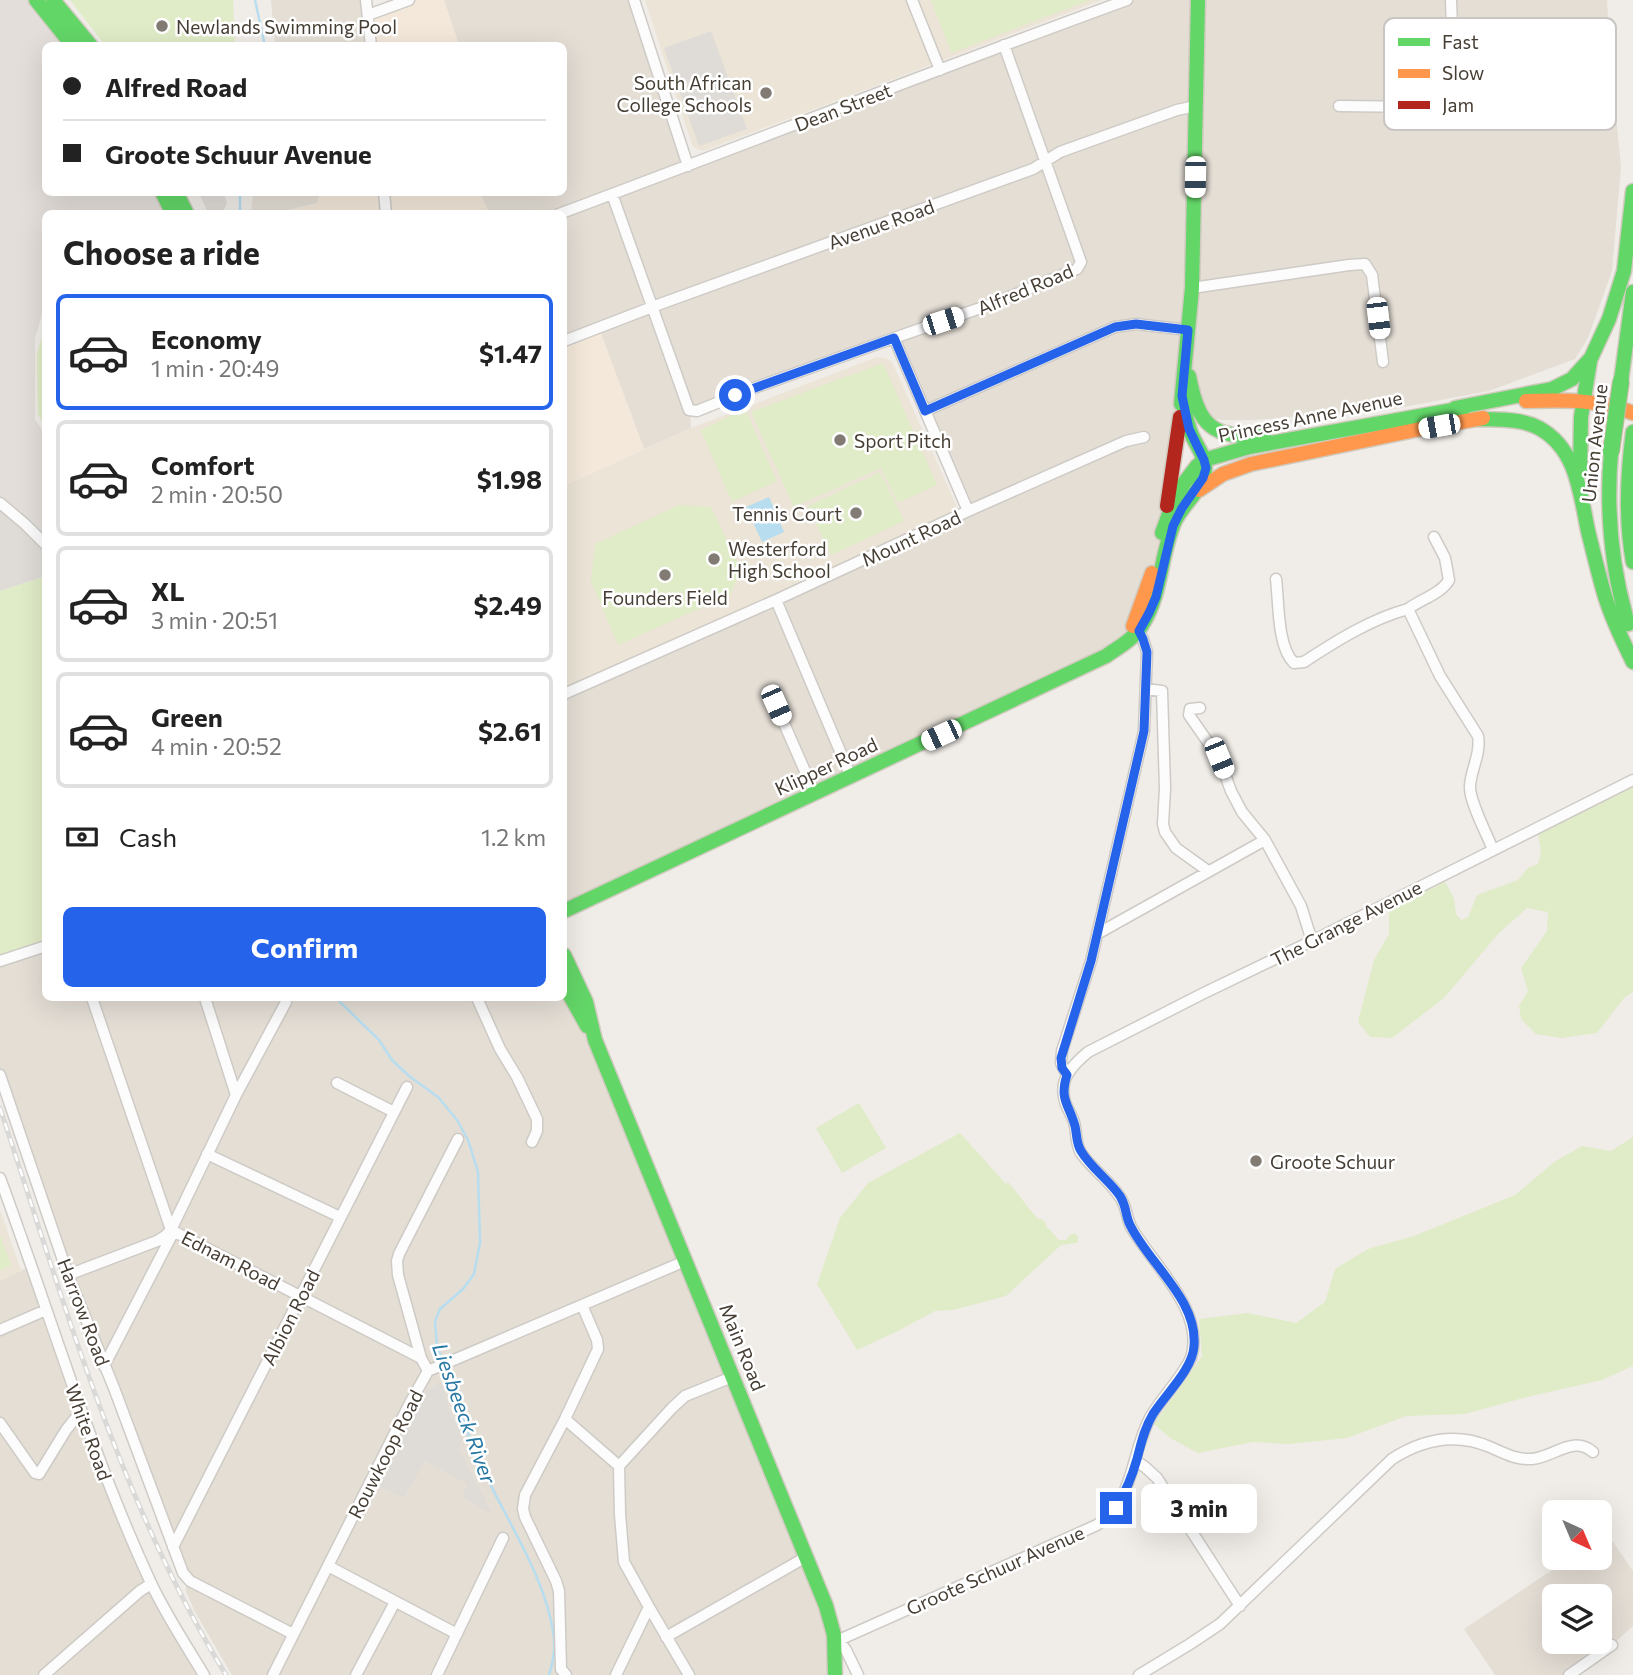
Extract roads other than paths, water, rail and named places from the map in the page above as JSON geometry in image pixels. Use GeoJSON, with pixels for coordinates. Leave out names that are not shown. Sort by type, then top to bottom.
{"type":"FeatureCollection","features":[{"type":"Feature","properties":{"kind":"main road"},"geometry":{"type":"LineString","coordinates":[[36,0],[70,42]]}},
{"type":"Feature","properties":{"kind":"main road"},"geometry":{"type":"LineString","coordinates":[[53,0],[88,42]]}},
{"type":"Feature","properties":{"kind":"main road"},"geometry":{"type":"LineString","coordinates":[[1165,522],[1180,417],[1192,288],[1198,0]]}},
{"type":"Feature","properties":{"kind":"main road"},"geometry":{"type":"LineString","coordinates":[[1581,495],[1580,425],[1586,378],[1624,271],[1633,191]]}},
{"type":"Feature","properties":{"kind":"main road","name":"Union Avenue"},"geometry":{"type":"LineString","coordinates":[[1633,292],[1611,452],[1608,499],[1609,536],[1618,593],[1633,638]]}},
{"type":"Feature","properties":{"kind":"main road"},"geometry":{"type":"LineString","coordinates":[[1186,358],[1194,404],[1204,421],[1216,431],[1234,437],[1301,437]]}},
{"type":"Feature","properties":{"kind":"main road"},"geometry":{"type":"LineString","coordinates":[[1455,408],[1552,389],[1572,379],[1591,358]]}},
{"type":"Feature","properties":{"kind":"main road"},"geometry":{"type":"LineString","coordinates":[[1182,396],[1189,429],[1202,464]]}},
{"type":"Feature","properties":{"kind":"main road","name":"Princess Anne Avenue"},"geometry":{"type":"LineString","coordinates":[[1202,464],[1232,451],[1455,408],[1535,401],[1583,407],[1615,415],[1633,423]]}},
{"type":"Feature","properties":{"kind":"main road","name":"Princess Anne Avenue"},"geometry":{"type":"LineString","coordinates":[[1192,494],[1236,468],[1476,419],[1527,411],[1583,407],[1616,407],[1633,413]]}},
{"type":"Feature","properties":{"kind":"main road"},"geometry":{"type":"LineString","coordinates":[[1180,417],[1186,444],[1202,464]]}},
{"type":"Feature","properties":{"kind":"main road"},"geometry":{"type":"LineString","coordinates":[[1476,419],[1518,421],[1538,428],[1561,447],[1570,459],[1605,597],[1633,662]]}},
{"type":"Feature","properties":{"kind":"main road","name":"Union Avenue"},"geometry":{"type":"LineString","coordinates":[[1633,432],[1628,518],[1633,562]]}},
{"type":"Feature","properties":{"kind":"main road"},"geometry":{"type":"LineString","coordinates":[[1202,464],[1280,450],[1323,449]]}},
{"type":"Feature","properties":{"kind":"main road","name":"Klipper Road"},"geometry":{"type":"LineString","coordinates":[[567,910],[1106,656],[1149,613],[1156,597],[1173,526],[1203,478],[1202,464]]}},
{"type":"Feature","properties":{"kind":"main road","name":"Klipper Road"},"geometry":{"type":"LineString","coordinates":[[1136,628],[1165,522],[1173,503],[1202,464]]}},
{"type":"Feature","properties":{"kind":"main road","name":"Main Road"},"geometry":{"type":"LineString","coordinates":[[567,962],[586,1002],[594,1040]]}},
{"type":"Feature","properties":{"kind":"main road","name":"Main Road"},"geometry":{"type":"LineString","coordinates":[[567,990],[594,1040],[826,1606],[836,1638],[835,1675]]}},
{"type":"Feature","properties":{"kind":"street"},"geometry":{"type":"LineString","coordinates":[[366,0],[371,42]]}},
{"type":"Feature","properties":{"kind":"street"},"geometry":{"type":"LineString","coordinates":[[368,15],[410,0]]}},
{"type":"Feature","properties":{"kind":"street"},"geometry":{"type":"LineString","coordinates":[[635,0],[688,166]]}},
{"type":"Feature","properties":{"kind":"street"},"geometry":{"type":"LineString","coordinates":[[912,0],[940,70]]}},
{"type":"Feature","properties":{"kind":"street","name":"Dean Street"},"geometry":{"type":"LineString","coordinates":[[567,211],[1127,0]]}},
{"type":"Feature","properties":{"kind":"street"},"geometry":{"type":"LineString","coordinates":[[1451,0],[1452,18]]}},
{"type":"Feature","properties":{"kind":"street"},"geometry":{"type":"LineString","coordinates":[[1004,45],[1044,160]]}},
{"type":"Feature","properties":{"kind":"street","name":"Avenue Road"},"geometry":{"type":"LineString","coordinates":[[567,340],[1033,169],[1060,152],[1093,139],[1196,106]]}},
{"type":"Feature","properties":{"kind":"street"},"geometry":{"type":"LineString","coordinates":[[1339,106],[1384,107]]}},
{"type":"Feature","properties":{"kind":"street","name":"Alfred Road"},"geometry":{"type":"LineString","coordinates":[[652,307],[690,410],[697,411],[754,387],[992,304],[1081,265],[1044,160]]}},
{"type":"Feature","properties":{"kind":"street"},"geometry":{"type":"LineString","coordinates":[[612,194],[652,307]]}},
{"type":"Feature","properties":{"kind":"street"},"geometry":{"type":"LineString","coordinates":[[1192,288],[1365,264],[1372,275],[1383,362]]}},
{"type":"Feature","properties":{"kind":"street"},"geometry":{"type":"LineString","coordinates":[[925,411],[1115,327],[1136,324],[1188,330]]}},
{"type":"Feature","properties":{"kind":"street"},"geometry":{"type":"LineString","coordinates":[[894,338],[968,511]]}},
{"type":"Feature","properties":{"kind":"street","name":"Mount Road"},"geometry":{"type":"LineString","coordinates":[[567,693],[968,511],[1126,441],[1144,437]]}},
{"type":"Feature","properties":{"kind":"street"},"geometry":{"type":"LineString","coordinates":[[0,503],[42,541]]}},
{"type":"Feature","properties":{"kind":"street"},"geometry":{"type":"LineString","coordinates":[[1276,579],[1284,644],[1294,663],[1304,662],[1367,626],[1408,609],[1444,588],[1449,580],[1445,558],[1434,537]]}},
{"type":"Feature","properties":{"kind":"street"},"geometry":{"type":"LineString","coordinates":[[776,600],[851,777]]}},
{"type":"Feature","properties":{"kind":"street"},"geometry":{"type":"LineString","coordinates":[[1408,609],[1440,676],[1478,736],[1479,745],[1470,789],[1493,849]]}},
{"type":"Feature","properties":{"kind":"street","name":"Groote Schuur Avenue"},"geometry":{"type":"LineString","coordinates":[[836,1638],[1097,1525],[1116,1508],[1128,1484],[1151,1417],[1191,1358],[1194,1349],[1191,1322],[1184,1306],[1129,1223],[1127,1209],[1119,1195],[1082,1153],[1077,1143],[1073,1118],[1064,1099],[1063,1088],[1067,1075],[1062,1068],[1062,1051],[1091,961],[1144,731],[1147,652],[1136,628]]}},
{"type":"Feature","properties":{"kind":"street"},"geometry":{"type":"LineString","coordinates":[[1146,689],[1162,691],[1165,832],[1176,848],[1208,871]]}},
{"type":"Feature","properties":{"kind":"street"},"geometry":{"type":"LineString","coordinates":[[776,705],[815,794]]}},
{"type":"Feature","properties":{"kind":"street"},"geometry":{"type":"LineString","coordinates":[[1200,708],[1190,709],[1189,715],[1219,758],[1242,812],[1265,841],[1301,906],[1312,941]]}},
{"type":"Feature","properties":{"kind":"street","name":"The Grange Avenue"},"geometry":{"type":"LineString","coordinates":[[1067,1075],[1088,1052],[1633,780]]}},
{"type":"Feature","properties":{"kind":"street"},"geometry":{"type":"LineString","coordinates":[[1097,933],[1265,841]]}},
{"type":"Feature","properties":{"kind":"street"},"geometry":{"type":"LineString","coordinates":[[0,961],[42,947]]}},
{"type":"Feature","properties":{"kind":"street","name":"Ednam Road"},"geometry":{"type":"LineString","coordinates":[[93,1001],[172,1231],[421,1358]]}},
{"type":"Feature","properties":{"kind":"street"},"geometry":{"type":"LineString","coordinates":[[206,1001],[236,1095]]}},
{"type":"Feature","properties":{"kind":"street"},"geometry":{"type":"LineString","coordinates":[[478,1001],[535,1116],[537,1131],[532,1142]]}},
{"type":"Feature","properties":{"kind":"street"},"geometry":{"type":"LineString","coordinates":[[104,1366],[236,1095],[286,1002]]}},
{"type":"Feature","properties":{"kind":"street","name":"Harrow Road"},"geometry":{"type":"LineString","coordinates":[[0,1075],[68,1275],[183,1573],[190,1581],[293,1634]]}},
{"type":"Feature","properties":{"kind":"street"},"geometry":{"type":"LineString","coordinates":[[337,1083],[394,1112]]}},
{"type":"Feature","properties":{"kind":"street","name":"Albion Road"},"geometry":{"type":"LineString","coordinates":[[173,1547],[407,1087]]}},
{"type":"Feature","properties":{"kind":"street"},"geometry":{"type":"LineString","coordinates":[[458,1139],[397,1261],[398,1275],[421,1358],[433,1369],[685,1261]]}},
{"type":"Feature","properties":{"kind":"street"},"geometry":{"type":"LineString","coordinates":[[207,1154],[340,1217]]}},
{"type":"Feature","properties":{"kind":"street","name":"White Road"},"geometry":{"type":"LineString","coordinates":[[0,1178],[103,1472],[152,1584],[199,1672]]}},
{"type":"Feature","properties":{"kind":"street"},"geometry":{"type":"LineString","coordinates":[[68,1275],[157,1241],[172,1231]]}},
{"type":"Feature","properties":{"kind":"street"},"geometry":{"type":"LineString","coordinates":[[566,1675],[561,1670],[559,1591],[525,1517],[523,1503],[598,1349],[597,1340],[582,1305]]}},
{"type":"Feature","properties":{"kind":"street"},"geometry":{"type":"LineString","coordinates":[[0,1330],[46,1310]]}},
{"type":"Feature","properties":{"kind":"street","name":"Rouwkoop Road"},"geometry":{"type":"LineString","coordinates":[[273,1675],[410,1403],[433,1369]]}},
{"type":"Feature","properties":{"kind":"street"},"geometry":{"type":"LineString","coordinates":[[689,1675],[623,1556],[619,1466],[680,1401],[693,1392],[732,1377]]}},
{"type":"Feature","properties":{"kind":"street"},"geometry":{"type":"LineString","coordinates":[[0,1423],[38,1474],[81,1411]]}},
{"type":"Feature","properties":{"kind":"street"},"geometry":{"type":"LineString","coordinates":[[565,1419],[619,1466]]}},
{"type":"Feature","properties":{"kind":"street"},"geometry":{"type":"LineString","coordinates":[[1139,1675],[1210,1631],[1240,1606],[1392,1460],[1418,1444],[1443,1440],[1476,1442],[1523,1459],[1549,1456],[1578,1445],[1593,1452]]}},
{"type":"Feature","properties":{"kind":"street"},"geometry":{"type":"LineString","coordinates":[[1136,1461],[1157,1478],[1240,1606]]}},
{"type":"Feature","properties":{"kind":"street"},"geometry":{"type":"LineString","coordinates":[[436,1675],[503,1538]]}},
{"type":"Feature","properties":{"kind":"street"},"geometry":{"type":"LineString","coordinates":[[666,1637],[806,1558]]}},
{"type":"Feature","properties":{"kind":"street"},"geometry":{"type":"LineString","coordinates":[[328,1566],[457,1634]]}},
{"type":"Feature","properties":{"kind":"street"},"geometry":{"type":"LineString","coordinates":[[44,1675],[140,1591],[152,1584]]}},
{"type":"Feature","properties":{"kind":"street"},"geometry":{"type":"LineString","coordinates":[[356,1675],[395,1602]]}},
{"type":"Feature","properties":{"kind":"street"},"geometry":{"type":"LineString","coordinates":[[616,1675],[649,1607]]}},
{"type":"Feature","properties":{"kind":"street"},"geometry":{"type":"LineString","coordinates":[[836,1638],[846,1650],[858,1675]]}},
{"type":"Feature","properties":{"kind":"street"},"geometry":{"type":"LineString","coordinates":[[1569,1675],[1599,1654]]}},
{"type":"Feature","properties":{"kind":"water"},"geometry":{"type":"Polygon","coordinates":[[[769,497],[784,532],[762,542],[746,507],[769,497]]]}},
{"type":"Feature","properties":{"kind":"waterway","name":"Liesbeeck River"},"geometry":{"type":"LineString","coordinates":[[255,0],[264,42]]}},
{"type":"Feature","properties":{"kind":"waterway","name":"Liesbeeck River"},"geometry":{"type":"LineString","coordinates":[[240,196],[240,210]]}},
{"type":"Feature","properties":{"kind":"waterway","name":"Liesbeeck River"},"geometry":{"type":"LineString","coordinates":[[339,1001],[379,1040],[392,1060],[438,1097],[457,1120],[468,1140],[478,1172],[480,1243],[474,1274],[463,1289],[440,1309],[435,1321],[437,1346],[442,1360]]}},
{"type":"Feature","properties":{"kind":"waterway","name":"Liesbeeck River"},"geometry":{"type":"LineString","coordinates":[[444,1366],[475,1452],[521,1543],[550,1614],[554,1638],[549,1675]]}},
{"type":"Feature","properties":{"kind":"railway"},"geometry":{"type":"LineString","coordinates":[[0,1108],[71,1326],[124,1470],[188,1609],[226,1675]]}},
{"type":"Feature","properties":{"kind":"place","name":"Newlands Swimming Pool"},"geometry":{"type":"Point","coordinates":[162,26]}},
{"type":"Feature","properties":{"kind":"place","name":"South African College Schools"},"geometry":{"type":"Point","coordinates":[766,93]}},
{"type":"Feature","properties":{"kind":"place","name":"Sport Pitch"},"geometry":{"type":"Point","coordinates":[840,440]}},
{"type":"Feature","properties":{"kind":"place","name":"Tennis Court"},"geometry":{"type":"Point","coordinates":[856,513]}},
{"type":"Feature","properties":{"kind":"place","name":"Westerford High School"},"geometry":{"type":"Point","coordinates":[714,559]}},
{"type":"Feature","properties":{"kind":"place","name":"Founders Field"},"geometry":{"type":"Point","coordinates":[665,575]}},
{"type":"Feature","properties":{"kind":"place","name":"Groote Schuur"},"geometry":{"type":"Point","coordinates":[1256,1161]}}]}
